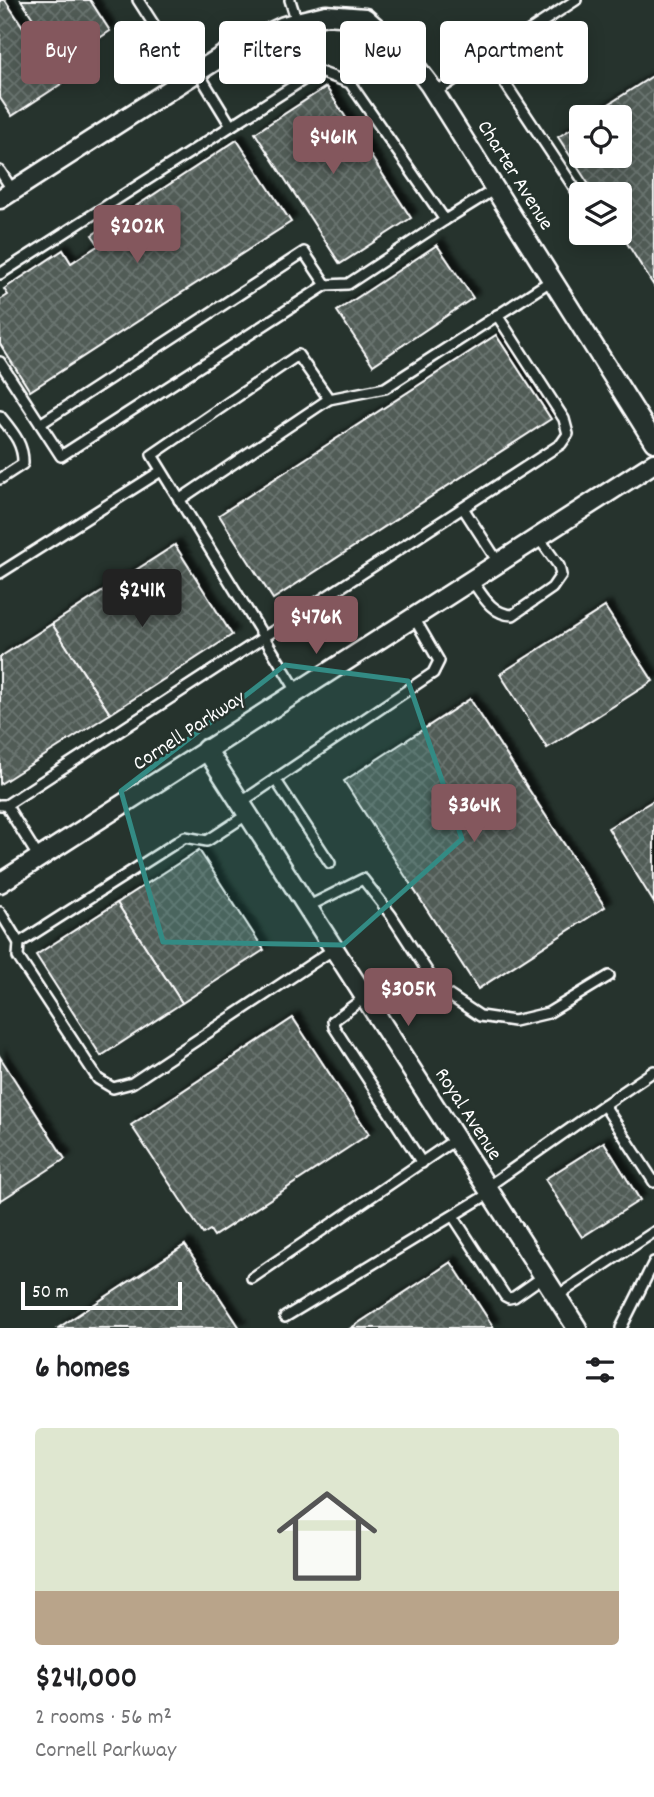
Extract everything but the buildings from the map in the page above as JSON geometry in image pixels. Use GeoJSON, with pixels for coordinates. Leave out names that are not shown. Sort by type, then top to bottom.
{"type":"FeatureCollection","features":[{"type":"Feature","properties":{"kind":"street","name":"Charter Avenue"},"geometry":{"type":"LineString","coordinates":[[301,21],[326,15],[365,18],[406,54],[434,93],[654,442]]}},
{"type":"Feature","properties":{"kind":"street"},"geometry":{"type":"LineString","coordinates":[[6,195],[179,84]]}},
{"type":"Feature","properties":{"kind":"street","name":"Cornell Parkway"},"geometry":{"type":"LineString","coordinates":[[0,883],[654,463]]}},
{"type":"Feature","properties":{"kind":"street","name":"Royal Avenue"},"geometry":{"type":"LineString","coordinates":[[206,749],[577,1328]]}},
{"type":"Feature","properties":{"kind":"lane"},"geometry":{"type":"LineString","coordinates":[[138,0],[153,21]]}},
{"type":"Feature","properties":{"kind":"lane"},"geometry":{"type":"LineString","coordinates":[[290,0],[297,21]]}},
{"type":"Feature","properties":{"kind":"lane"},"geometry":{"type":"LineString","coordinates":[[544,21],[576,0]]}},
{"type":"Feature","properties":{"kind":"lane"},"geometry":{"type":"LineString","coordinates":[[0,274],[317,71],[350,83],[445,220]]}},
{"type":"Feature","properties":{"kind":"lane"},"geometry":{"type":"LineString","coordinates":[[200,84],[231,126]]}},
{"type":"Feature","properties":{"kind":"lane"},"geometry":{"type":"LineString","coordinates":[[434,93],[448,84]]}},
{"type":"Feature","properties":{"kind":"lane"},"geometry":{"type":"LineString","coordinates":[[506,84],[570,182]]}},
{"type":"Feature","properties":{"kind":"lane"},"geometry":{"type":"LineString","coordinates":[[0,171],[6,195]]}},
{"type":"Feature","properties":{"kind":"lane"},"geometry":{"type":"LineString","coordinates":[[0,362],[61,456],[326,285],[348,284],[495,189]]}},
{"type":"Feature","properties":{"kind":"lane"},"geometry":{"type":"LineString","coordinates":[[40,424],[304,252],[326,285]]}},
{"type":"Feature","properties":{"kind":"lane"},"geometry":{"type":"LineString","coordinates":[[179,500],[329,399],[385,387],[552,280]]}},
{"type":"Feature","properties":{"kind":"lane"},"geometry":{"type":"LineString","coordinates":[[39,859],[3,805],[265,638],[561,444],[568,434],[564,419],[496,315]]}},
{"type":"Feature","properties":{"kind":"lane"},"geometry":{"type":"LineString","coordinates":[[297,691],[152,455],[298,355],[329,399]]}},
{"type":"Feature","properties":{"kind":"lane"},"geometry":{"type":"LineString","coordinates":[[0,416],[24,452],[23,464],[0,479]]}},
{"type":"Feature","properties":{"kind":"lane"},"geometry":{"type":"LineString","coordinates":[[0,573],[161,471]]}},
{"type":"Feature","properties":{"kind":"lane"},"geometry":{"type":"LineString","coordinates":[[463,508],[498,562]]}},
{"type":"Feature","properties":{"kind":"lane"},"geometry":{"type":"LineString","coordinates":[[471,579],[493,608],[505,615],[513,615],[552,588],[561,575],[559,566],[538,537]]}},
{"type":"Feature","properties":{"kind":"lane"},"geometry":{"type":"LineString","coordinates":[[19,943],[185,837],[207,841],[275,779],[433,673],[439,661],[413,617]]}},
{"type":"Feature","properties":{"kind":"lane"},"geometry":{"type":"LineString","coordinates":[[275,779],[330,863]]}},
{"type":"Feature","properties":{"kind":"lane"},"geometry":{"type":"LineString","coordinates":[[307,907],[363,879],[391,915],[438,988],[480,1016],[514,1021],[548,1013],[609,976]]}},
{"type":"Feature","properties":{"kind":"lane"},"geometry":{"type":"LineString","coordinates":[[0,912],[19,943],[18,957],[98,1079],[113,1088],[132,1083],[334,949]]}},
{"type":"Feature","properties":{"kind":"lane"},"geometry":{"type":"LineString","coordinates":[[375,1013],[430,978]]}},
{"type":"Feature","properties":{"kind":"lane"},"geometry":{"type":"LineString","coordinates":[[365,997],[339,1015],[333,1021],[334,1027],[422,1163]]}},
{"type":"Feature","properties":{"kind":"lane"},"geometry":{"type":"LineString","coordinates":[[285,1317],[453,1216],[654,1071]]}},
{"type":"Feature","properties":{"kind":"lane"},"geometry":{"type":"LineString","coordinates":[[604,1105],[654,1182]]}},
{"type":"Feature","properties":{"kind":"lane"},"geometry":{"type":"LineString","coordinates":[[252,1278],[456,1139]]}},
{"type":"Feature","properties":{"kind":"lane"},"geometry":{"type":"LineString","coordinates":[[453,1216],[505,1296],[514,1297],[544,1276]]}},
{"type":"Feature","properties":{"kind":"lane"},"geometry":{"type":"LineString","coordinates":[[557,1296],[654,1232]]}},
{"type":"Feature","properties":{"kind":"lane"},"geometry":{"type":"LineString","coordinates":[[621,1328],[654,1262]]}},
{"type":"Feature","properties":{"kind":"highlighted area"},"geometry":{"type":"Polygon","coordinates":[[[285,665],[408,681],[462,839],[343,945],[163,942],[121,791],[285,665]]]}}]}
